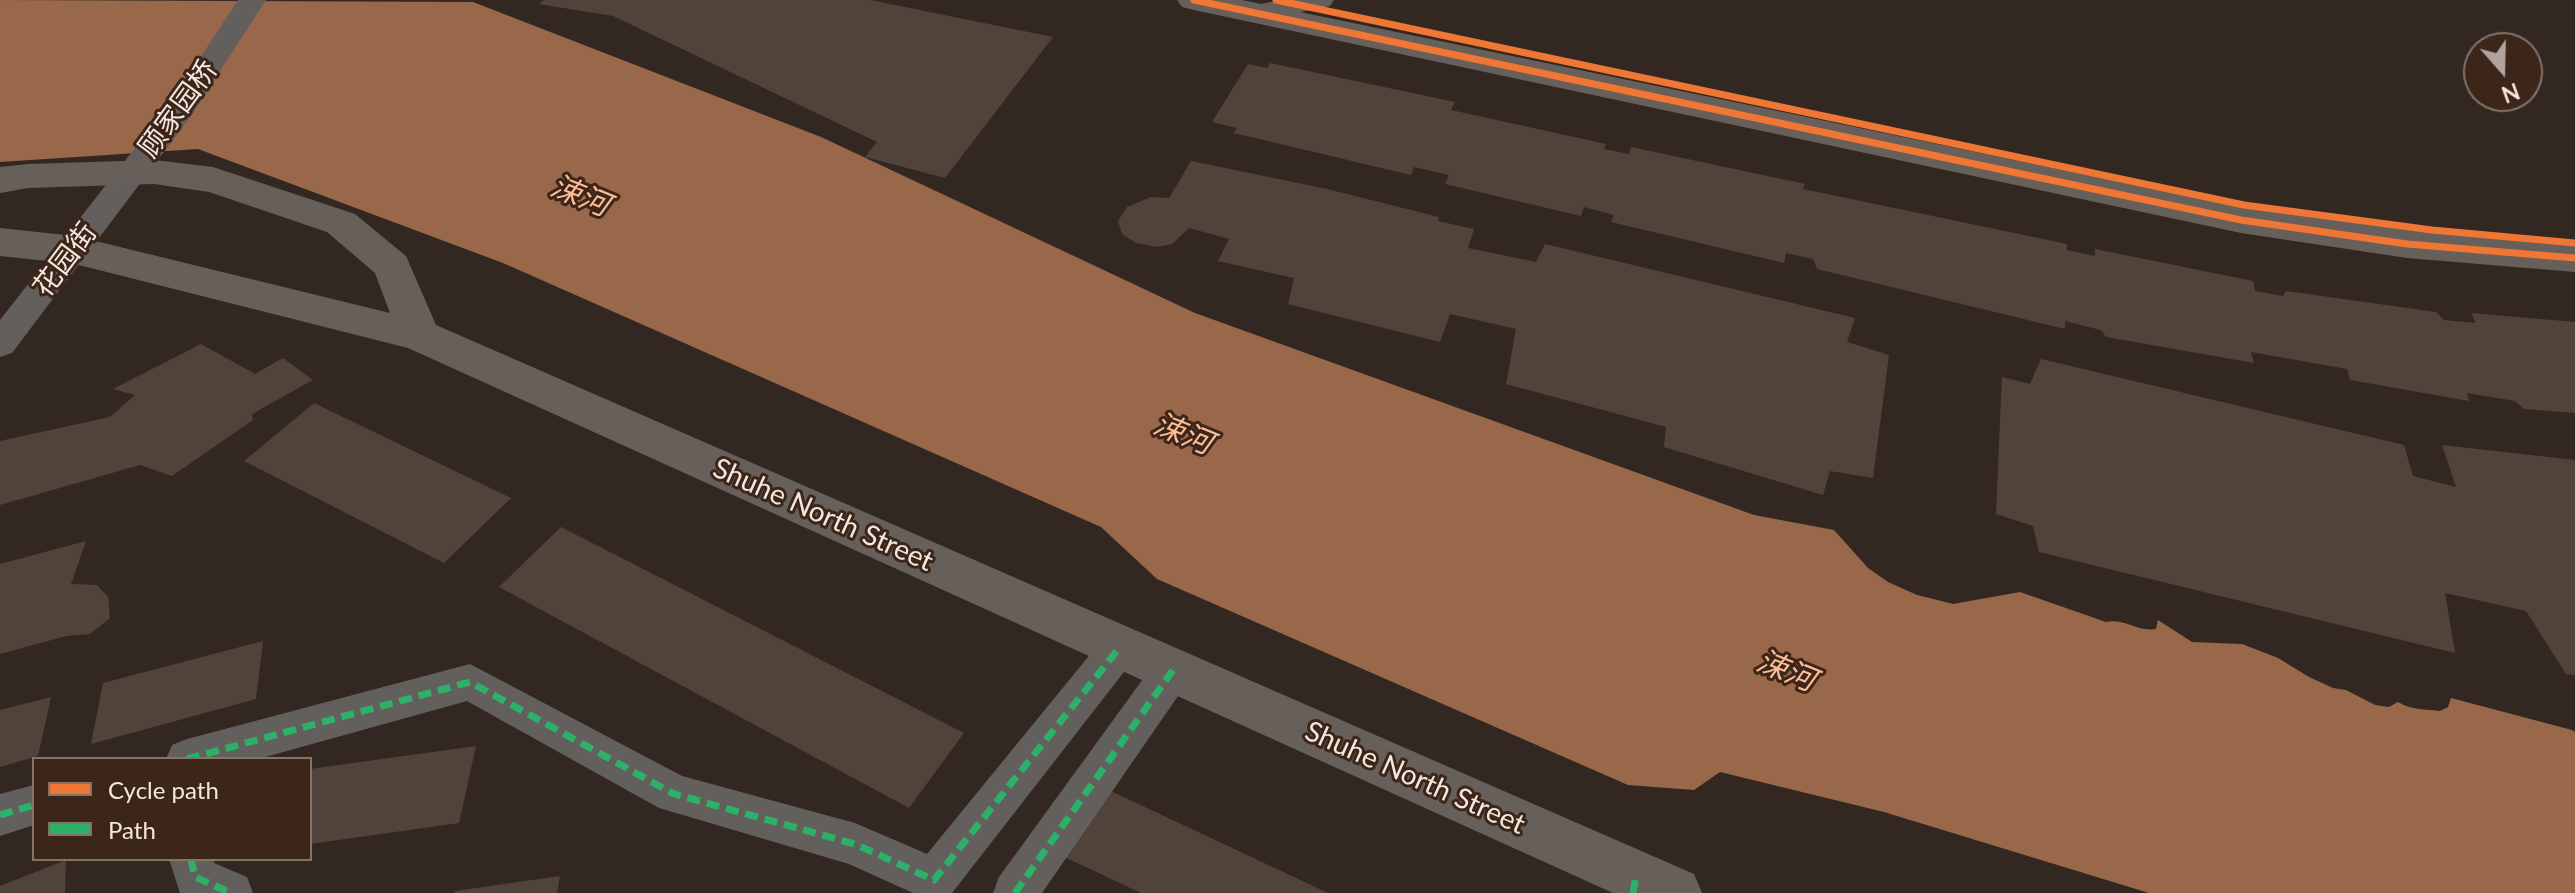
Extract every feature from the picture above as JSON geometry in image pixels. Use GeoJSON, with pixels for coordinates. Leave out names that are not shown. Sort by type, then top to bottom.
{"type":"FeatureCollection","features":[{"type":"Feature","properties":{"kind":"main road"},"geometry":{"type":"LineString","coordinates":[[1194,0],[2241,220],[2407,244],[2575,258]]}},
{"type":"Feature","properties":{"kind":"main road"},"geometry":{"type":"LineString","coordinates":[[0,180],[28,176],[154,172],[213,180],[341,223],[392,266],[419,335]]}},
{"type":"Feature","properties":{"kind":"main road","name":"Shuhe North Street"},"geometry":{"type":"LineString","coordinates":[[0,242],[75,250],[419,335],[1173,670],[1648,887]]}},
{"type":"Feature","properties":{"kind":"street","name":"顾家园桥"},"geometry":{"type":"LineString","coordinates":[[99,214],[181,109],[252,0]]}},
{"type":"Feature","properties":{"kind":"street"},"geometry":{"type":"LineString","coordinates":[[1257,13],[1320,0]]}},
{"type":"Feature","properties":{"kind":"street","name":"花园街"},"geometry":{"type":"LineString","coordinates":[[0,344],[75,250],[99,214]]}},
{"type":"Feature","properties":{"kind":"street"},"geometry":{"type":"LineString","coordinates":[[194,757],[470,682],[674,794],[855,844],[934,880],[1120,647]]}},
{"type":"Feature","properties":{"kind":"street"},"geometry":{"type":"LineString","coordinates":[[1015,893],[1173,670]]}},
{"type":"Feature","properties":{"kind":"street"},"geometry":{"type":"LineString","coordinates":[[0,815],[32,806]]}},
{"type":"Feature","properties":{"kind":"street"},"geometry":{"type":"LineString","coordinates":[[191,861],[195,877],[231,893]]}},
{"type":"Feature","properties":{"kind":"water","name":"涑河"},"geometry":{"type":"Polygon","coordinates":[[[0,0],[473,2],[821,137],[1195,313],[1754,515],[1834,530],[1868,568],[1888,582],[1917,595],[1953,604],[2020,592],[2106,622],[2156,629],[2158,620],[2192,642],[2242,644],[2278,658],[2309,677],[2333,688],[2346,690],[2375,705],[2389,707],[2398,702],[2413,708],[2440,711],[2448,707],[2451,698],[2572,730],[2575,732],[2575,893],[2149,893],[1884,812],[1720,772],[1694,790],[1628,785],[1157,579],[1101,527],[503,263],[198,149],[0,162],[0,0]]]}},
{"type":"Feature","properties":{"kind":"building"},"geometry":{"type":"Polygon","coordinates":[[[544,0],[870,0],[1053,37],[945,178],[865,157],[877,142],[613,16],[539,4],[544,0]]]}},
{"type":"Feature","properties":{"kind":"building"},"geometry":{"type":"Polygon","coordinates":[[[1270,63],[1455,102],[1451,110],[1606,144],[1604,149],[1629,154],[1631,147],[1805,184],[1803,189],[2067,244],[2067,250],[2095,256],[2095,249],[2253,281],[2255,291],[2283,296],[2286,291],[2436,312],[2444,320],[2476,323],[2471,313],[2575,322],[2575,413],[2524,409],[2515,401],[2467,393],[2469,401],[2350,380],[2347,369],[2251,352],[2254,363],[2106,337],[2101,330],[2065,321],[2065,329],[1817,269],[1813,259],[1786,253],[1784,263],[1611,222],[1614,215],[1584,207],[1581,216],[1445,184],[1449,175],[1414,167],[1411,175],[1234,133],[1237,128],[1212,122],[1248,64],[1267,68],[1270,63]]]}},
{"type":"Feature","properties":{"kind":"building"},"geometry":{"type":"Polygon","coordinates":[[[1191,161],[1327,189],[1439,217],[1438,221],[1474,229],[1468,248],[1536,262],[1545,244],[1855,318],[1847,342],[1889,355],[1873,478],[1830,471],[1823,495],[1664,447],[1666,427],[1506,384],[1516,329],[1450,314],[1440,342],[1288,304],[1294,278],[1218,261],[1229,239],[1189,228],[1172,244],[1157,247],[1136,243],[1122,234],[1118,221],[1127,207],[1151,197],[1169,198],[1191,161]]]}},
{"type":"Feature","properties":{"kind":"building"},"geometry":{"type":"Polygon","coordinates":[[[201,344],[255,374],[283,358],[313,380],[252,414],[253,420],[172,476],[140,465],[0,505],[0,441],[110,417],[135,395],[113,389],[201,344]]]}},
{"type":"Feature","properties":{"kind":"building"},"geometry":{"type":"Polygon","coordinates":[[[2041,359],[2404,445],[2413,476],[2456,487],[2442,445],[2575,460],[2575,675],[2566,674],[2526,611],[2445,593],[2455,653],[2039,552],[2033,526],[1996,514],[2002,377],[2030,384],[2041,359]]]}},
{"type":"Feature","properties":{"kind":"building"},"geometry":{"type":"Polygon","coordinates":[[[314,403],[511,498],[444,563],[244,461],[314,403]]]}},
{"type":"Feature","properties":{"kind":"building"},"geometry":{"type":"Polygon","coordinates":[[[561,527],[964,733],[909,808],[499,587],[561,527]]]}},
{"type":"Feature","properties":{"kind":"building"},"geometry":{"type":"Polygon","coordinates":[[[86,541],[71,584],[97,585],[108,597],[110,618],[90,634],[66,636],[0,654],[0,564],[86,541]]]}},
{"type":"Feature","properties":{"kind":"building"},"geometry":{"type":"Polygon","coordinates":[[[263,641],[256,699],[91,744],[103,683],[263,641]]]}},
{"type":"Feature","properties":{"kind":"building"},"geometry":{"type":"Polygon","coordinates":[[[51,697],[38,756],[0,767],[0,710],[51,697]]]}},
{"type":"Feature","properties":{"kind":"building"},"geometry":{"type":"Polygon","coordinates":[[[476,746],[459,823],[312,844],[312,769],[476,746]]]}},
{"type":"Feature","properties":{"kind":"building"},"geometry":{"type":"Polygon","coordinates":[[[1098,785],[1328,893],[1141,893],[1056,853],[1098,785]]]}},
{"type":"Feature","properties":{"kind":"building"},"geometry":{"type":"Polygon","coordinates":[[[66,861],[65,893],[0,893],[0,886],[66,861]]]}},
{"type":"Feature","properties":{"kind":"building"},"geometry":{"type":"Polygon","coordinates":[[[560,876],[557,893],[455,893],[455,891],[560,876]]]}},
{"type":"Feature","properties":{"kind":"marked path"},"geometry":{"type":"LineString","coordinates":[[194,757],[470,682],[674,794],[855,844],[934,880],[1120,647]]}},
{"type":"Feature","properties":{"kind":"marked path"},"geometry":{"type":"LineString","coordinates":[[1015,893],[1173,670]]}},
{"type":"Feature","properties":{"kind":"marked path"},"geometry":{"type":"LineString","coordinates":[[0,815],[32,806]]}},
{"type":"Feature","properties":{"kind":"marked path"},"geometry":{"type":"LineString","coordinates":[[191,861],[195,877],[231,893]]}},
{"type":"Feature","properties":{"kind":"marked path"},"geometry":{"type":"LineString","coordinates":[[1633,893],[1636,876]]}},
{"type":"Feature","properties":{"kind":"cycle path"},"geometry":{"type":"LineString","coordinates":[[1194,0],[2241,220],[2407,244],[2575,258]]}},
{"type":"Feature","properties":{"kind":"cycle path"},"geometry":{"type":"LineString","coordinates":[[1276,0],[2244,205],[2432,230],[2575,243]]}}]}
